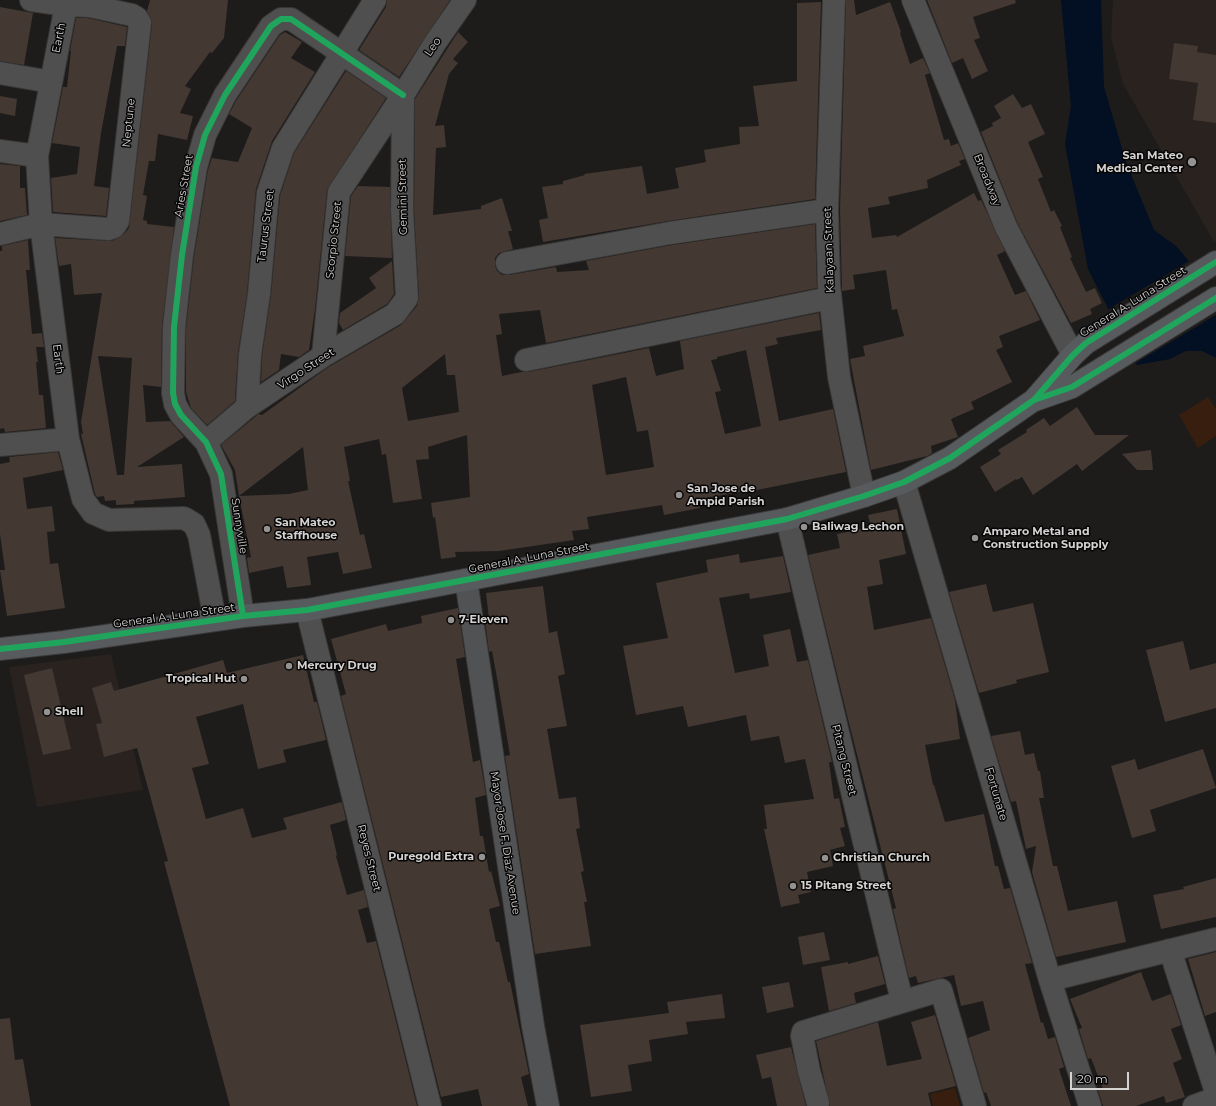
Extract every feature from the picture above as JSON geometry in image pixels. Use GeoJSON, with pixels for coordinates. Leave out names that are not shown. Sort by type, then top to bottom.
{"type":"FeatureCollection","features":[{"type":"Feature","properties":{"kind":"main road","name":"General A. Luna Street"},"geometry":{"type":"LineString","coordinates":[[0,649],[64,642],[243,616],[307,610],[787,519],[864,496],[904,482],[950,458],[1034,400],[1079,349],[1214,264]]}},
{"type":"Feature","properties":{"kind":"main road","name":"General A. Luna Street"},"geometry":{"type":"LineString","coordinates":[[1034,400],[1072,387],[1216,298]]}},
{"type":"Feature","properties":{"kind":"street"},"geometry":{"type":"LineString","coordinates":[[31,0],[66,3]]}},
{"type":"Feature","properties":{"kind":"street","name":"Taurus Street"},"geometry":{"type":"LineString","coordinates":[[247,407],[250,355],[259,294],[268,193],[282,148],[342,54],[374,0]]}},
{"type":"Feature","properties":{"kind":"street","name":"Leo"},"geometry":{"type":"LineString","coordinates":[[403,95],[431,49],[465,0]]}},
{"type":"Feature","properties":{"kind":"street","name":"Kalayaan Street"},"geometry":{"type":"LineString","coordinates":[[834,0],[827,210],[830,298],[839,377],[864,496]]}},
{"type":"Feature","properties":{"kind":"street","name":"Broadway"},"geometry":{"type":"LineString","coordinates":[[913,0],[1006,227],[1079,349]]}},
{"type":"Feature","properties":{"kind":"street","name":"Earth"},"geometry":{"type":"LineString","coordinates":[[66,3],[37,156],[41,224],[68,439],[83,499],[93,513],[109,520],[184,518],[194,524],[198,535],[215,620]]}},
{"type":"Feature","properties":{"kind":"street","name":"Neptune"},"geometry":{"type":"LineString","coordinates":[[41,224],[108,229],[114,227],[118,222],[140,24],[137,18],[132,16],[90,6],[66,3]]}},
{"type":"Feature","properties":{"kind":"street","name":"Aries Street"},"geometry":{"type":"LineString","coordinates":[[206,442],[181,415],[175,404],[173,393],[174,327],[182,255],[196,166],[205,135],[234,82],[271,26],[281,19],[291,19],[403,95]]}},
{"type":"Feature","properties":{"kind":"street"},"geometry":{"type":"LineString","coordinates":[[0,73],[51,82]]}},
{"type":"Feature","properties":{"kind":"street","name":"Gemini Street"},"geometry":{"type":"LineString","coordinates":[[403,95],[402,210],[407,298]]}},
{"type":"Feature","properties":{"kind":"street","name":"Scorpio Street"},"geometry":{"type":"LineString","coordinates":[[323,356],[339,192],[403,95]]}},
{"type":"Feature","properties":{"kind":"street"},"geometry":{"type":"LineString","coordinates":[[0,151],[37,156]]}},
{"type":"Feature","properties":{"kind":"street"},"geometry":{"type":"LineString","coordinates":[[507,264],[677,232],[827,210]]}},
{"type":"Feature","properties":{"kind":"street"},"geometry":{"type":"LineString","coordinates":[[0,234],[41,224]]}},
{"type":"Feature","properties":{"kind":"street","name":"Virgo Street"},"geometry":{"type":"LineString","coordinates":[[206,442],[247,407],[323,356],[394,314],[407,298]]}},
{"type":"Feature","properties":{"kind":"street"},"geometry":{"type":"LineString","coordinates":[[526,360],[830,298]]}},
{"type":"Feature","properties":{"kind":"street"},"geometry":{"type":"LineString","coordinates":[[0,445],[68,439]]}},
{"type":"Feature","properties":{"kind":"street","name":"Sunnyville"},"geometry":{"type":"LineString","coordinates":[[206,442],[221,474],[243,616]]}},
{"type":"Feature","properties":{"kind":"street","name":"Fortunate"},"geometry":{"type":"LineString","coordinates":[[904,482],[1050,980],[1090,1106]]}},
{"type":"Feature","properties":{"kind":"street","name":"Pitang Street"},"geometry":{"type":"LineString","coordinates":[[787,519],[902,1001]]}},
{"type":"Feature","properties":{"kind":"street","name":"Mayor Jose F. Diaz Avenue"},"geometry":{"type":"LineString","coordinates":[[466,580],[533,1026],[548,1106]]}},
{"type":"Feature","properties":{"kind":"street","name":"Reyes Street"},"geometry":{"type":"LineString","coordinates":[[307,610],[430,1106]]}},
{"type":"Feature","properties":{"kind":"street"},"geometry":{"type":"LineString","coordinates":[[1050,980],[1216,939]]}},
{"type":"Feature","properties":{"kind":"street"},"geometry":{"type":"LineString","coordinates":[[1170,950],[1216,1092]]}},
{"type":"Feature","properties":{"kind":"street"},"geometry":{"type":"LineString","coordinates":[[818,1103],[809,1071],[802,1036],[803,1032],[941,990],[975,1106]]}},
{"type":"Feature","properties":{"kind":"street"},"geometry":{"type":"LineString","coordinates":[[1194,1106],[1216,1098]]}},
{"type":"Feature","properties":{"kind":"shaded area","name":"San Mateo Medical Center"},"geometry":{"type":"Polygon","coordinates":[[[1113,0],[1216,0],[1216,240],[1214,242],[1123,84],[1111,37],[1113,0]]]}},
{"type":"Feature","properties":{"kind":"shaded area"},"geometry":{"type":"Polygon","coordinates":[[[1208,397],[1216,409],[1216,436],[1198,448],[1179,415],[1208,397]]]}},
{"type":"Feature","properties":{"kind":"shaded area"},"geometry":{"type":"Polygon","coordinates":[[[111,654],[143,790],[37,807],[9,667],[111,654]]]}},
{"type":"Feature","properties":{"kind":"shaded area"},"geometry":{"type":"Polygon","coordinates":[[[955,1088],[960,1106],[933,1106],[930,1094],[955,1088]]]}},
{"type":"Feature","properties":{"kind":"water"},"geometry":{"type":"Polygon","coordinates":[[[1061,0],[1101,0],[1104,87],[1126,162],[1154,230],[1176,246],[1216,293],[1216,358],[1202,351],[1186,351],[1170,359],[1137,365],[1088,269],[1065,144],[1071,106],[1061,0]]]}},
{"type":"Feature","properties":{"kind":"pier"},"geometry":{"type":"Polygon","coordinates":[[[1191,260],[1216,290],[1216,315],[1134,364],[1107,310],[1191,260]]]}},
{"type":"Feature","properties":{"kind":"building"},"geometry":{"type":"Polygon","coordinates":[[[150,0],[228,0],[224,38],[212,53],[210,52],[185,86],[191,89],[180,113],[193,116],[187,140],[158,134],[155,161],[149,161],[143,195],[147,196],[143,220],[147,221],[147,224],[174,227],[162,326],[161,387],[143,385],[146,422],[170,421],[184,437],[137,467],[182,464],[185,497],[134,501],[134,504],[116,505],[116,500],[105,501],[104,496],[97,497],[95,494],[81,434],[83,434],[81,422],[102,293],[74,295],[71,264],[59,266],[55,238],[112,241],[124,234],[129,228],[152,24],[147,11],[150,0]],[[98,356],[117,475],[124,475],[132,358],[98,356]]]}},
{"type":"Feature","properties":{"kind":"building"},"geometry":{"type":"Polygon","coordinates":[[[387,0],[450,0],[399,77],[359,50],[386,7],[387,0]]]}},
{"type":"Feature","properties":{"kind":"building"},"geometry":{"type":"Polygon","coordinates":[[[846,0],[854,0],[856,15],[890,2],[901,32],[900,33],[910,64],[923,58],[930,73],[925,75],[944,140],[949,139],[951,146],[958,143],[965,159],[959,161],[961,165],[927,180],[928,188],[888,197],[890,204],[868,208],[872,238],[896,235],[897,237],[974,193],[978,201],[981,200],[1005,251],[997,255],[1015,295],[1026,291],[1040,320],[999,336],[1003,347],[996,350],[1012,382],[971,402],[974,409],[951,419],[958,437],[931,446],[932,453],[927,456],[871,470],[850,359],[865,356],[863,346],[904,336],[897,309],[892,310],[886,270],[853,275],[855,289],[842,291],[840,210],[846,0]]]}},
{"type":"Feature","properties":{"kind":"building"},"geometry":{"type":"Polygon","coordinates":[[[927,0],[1015,0],[1016,3],[973,17],[980,38],[974,40],[988,71],[972,79],[963,58],[952,63],[927,0]]]}},
{"type":"Feature","properties":{"kind":"building"},"geometry":{"type":"Polygon","coordinates":[[[821,2],[815,199],[668,221],[543,242],[539,220],[548,218],[542,187],[563,184],[563,181],[585,175],[584,174],[642,166],[647,194],[679,188],[675,168],[706,162],[704,150],[740,144],[739,127],[759,126],[753,86],[797,81],[797,3],[821,2]]]}},
{"type":"Feature","properties":{"kind":"building"},"geometry":{"type":"Polygon","coordinates":[[[0,7],[33,13],[24,65],[0,61],[0,7]]]}},
{"type":"Feature","properties":{"kind":"building"},"geometry":{"type":"Polygon","coordinates":[[[76,18],[88,18],[127,27],[125,46],[117,46],[101,133],[94,186],[109,188],[106,216],[53,212],[51,178],[77,174],[80,147],[52,143],[63,87],[67,87],[70,51],[76,18]]]}},
{"type":"Feature","properties":{"kind":"building"},"geometry":{"type":"Polygon","coordinates":[[[285,32],[302,42],[291,58],[315,72],[272,141],[256,189],[247,293],[238,353],[235,401],[207,425],[191,408],[186,392],[186,328],[194,257],[208,170],[212,158],[238,162],[252,128],[229,114],[280,35],[285,32]]]}},
{"type":"Feature","properties":{"kind":"building"},"geometry":{"type":"Polygon","coordinates":[[[458,32],[468,42],[453,59],[458,63],[449,74],[435,126],[444,125],[446,147],[436,148],[433,215],[481,209],[481,206],[502,198],[512,231],[508,231],[513,249],[499,253],[495,258],[495,266],[497,271],[502,275],[556,267],[557,272],[589,270],[586,261],[672,245],[815,224],[817,288],[546,343],[540,310],[499,314],[502,334],[496,335],[502,376],[649,348],[656,376],[684,369],[680,341],[819,313],[821,330],[776,338],[778,344],[765,347],[779,421],[833,409],[846,472],[747,492],[699,499],[700,508],[664,515],[662,505],[587,517],[589,529],[572,531],[574,540],[499,551],[455,552],[456,557],[441,559],[435,517],[433,518],[431,503],[470,497],[467,435],[428,447],[429,459],[416,460],[422,499],[393,503],[386,454],[382,455],[379,439],[344,447],[350,481],[348,481],[360,535],[364,534],[372,568],[343,574],[338,552],[307,557],[311,585],[287,588],[283,566],[249,573],[247,558],[251,557],[239,496],[235,470],[221,445],[258,414],[262,415],[327,368],[401,325],[417,306],[419,297],[414,210],[415,99],[458,32]],[[746,350],[717,357],[717,359],[711,360],[721,391],[715,392],[725,434],[761,426],[746,350]],[[445,354],[402,388],[408,421],[459,412],[455,375],[447,375],[445,354]],[[626,377],[592,385],[606,475],[654,467],[648,430],[637,432],[626,377]],[[303,447],[239,496],[289,494],[308,490],[303,447]]]}},
{"type":"Feature","properties":{"kind":"building"},"geometry":{"type":"Polygon","coordinates":[[[1174,43],[1198,46],[1197,52],[1216,55],[1216,123],[1193,120],[1198,83],[1169,79],[1174,43]]]}},
{"type":"Feature","properties":{"kind":"building"},"geometry":{"type":"Polygon","coordinates":[[[346,71],[386,98],[327,190],[315,309],[309,350],[299,357],[281,354],[279,370],[261,382],[262,356],[271,295],[280,196],[294,153],[346,71]]]}},
{"type":"Feature","properties":{"kind":"building"},"geometry":{"type":"Polygon","coordinates":[[[1013,94],[1022,108],[1031,104],[1045,134],[1028,142],[1043,177],[1038,179],[1051,212],[1054,210],[1062,226],[1060,227],[1072,257],[1070,258],[1086,292],[1095,288],[1102,303],[1090,309],[1092,314],[1071,323],[1017,222],[981,132],[993,126],[992,123],[1001,118],[994,106],[1013,94]]]}},
{"type":"Feature","properties":{"kind":"building"},"geometry":{"type":"Polygon","coordinates":[[[0,96],[17,99],[15,116],[0,113],[0,96]]]}},
{"type":"Feature","properties":{"kind":"building"},"geometry":{"type":"Polygon","coordinates":[[[0,164],[20,166],[20,188],[25,188],[27,215],[0,221],[0,164]]]}},
{"type":"Feature","properties":{"kind":"building"},"geometry":{"type":"Polygon","coordinates":[[[358,186],[390,187],[392,258],[345,256],[351,196],[358,186]]]}},
{"type":"Feature","properties":{"kind":"building"},"geometry":{"type":"Polygon","coordinates":[[[28,240],[30,270],[26,270],[32,334],[42,333],[44,347],[36,347],[38,362],[36,362],[39,395],[43,395],[46,428],[5,432],[4,428],[0,429],[0,251],[2,251],[2,246],[28,240]]]}},
{"type":"Feature","properties":{"kind":"building"},"geometry":{"type":"Polygon","coordinates":[[[392,261],[394,294],[387,304],[343,330],[339,323],[340,313],[376,288],[369,278],[392,261]]]}},
{"type":"Feature","properties":{"kind":"building"},"geometry":{"type":"Polygon","coordinates":[[[1077,407],[1095,435],[1129,435],[1082,471],[1077,464],[1033,495],[1022,477],[995,492],[980,467],[1001,454],[998,450],[1027,432],[1026,430],[1044,418],[1050,426],[1077,407]]]}},
{"type":"Feature","properties":{"kind":"building"},"geometry":{"type":"Polygon","coordinates":[[[1151,450],[1153,470],[1137,470],[1122,454],[1151,450]]]}},
{"type":"Feature","properties":{"kind":"building"},"geometry":{"type":"Polygon","coordinates":[[[58,452],[63,470],[23,478],[27,509],[52,506],[55,531],[47,532],[50,564],[58,563],[65,608],[7,616],[0,570],[5,570],[0,534],[0,464],[10,462],[9,457],[58,452]]]}},
{"type":"Feature","properties":{"kind":"building"},"geometry":{"type":"Polygon","coordinates":[[[897,509],[906,554],[879,560],[883,584],[867,587],[874,630],[931,618],[955,700],[960,739],[925,745],[933,785],[945,822],[984,814],[995,866],[998,866],[1004,889],[1010,888],[1032,963],[1025,964],[1041,1023],[1043,1022],[1048,1039],[1055,1037],[1064,1067],[1059,1069],[1071,1106],[991,1106],[986,1092],[984,1093],[968,1038],[990,1030],[983,1001],[961,1006],[954,975],[918,983],[916,976],[909,978],[893,909],[896,908],[808,555],[840,548],[837,534],[871,527],[868,515],[897,509]]]}},
{"type":"Feature","properties":{"kind":"building"},"geometry":{"type":"Polygon","coordinates":[[[739,554],[740,563],[783,556],[791,592],[750,599],[749,593],[719,598],[735,673],[769,666],[763,635],[790,629],[797,662],[808,660],[832,762],[829,762],[834,799],[839,798],[845,827],[840,828],[845,846],[830,850],[833,866],[807,872],[811,892],[798,895],[800,903],[781,907],[764,829],[767,829],[764,805],[814,799],[805,759],[785,763],[779,736],[751,741],[746,715],[688,727],[683,706],[636,715],[623,646],[668,638],[656,583],[708,572],[706,560],[739,554]]]}},
{"type":"Feature","properties":{"kind":"building"},"geometry":{"type":"Polygon","coordinates":[[[986,584],[993,612],[1033,603],[1049,672],[1016,680],[1017,683],[979,693],[949,592],[986,584]]]}},
{"type":"Feature","properties":{"kind":"building"},"geometry":{"type":"Polygon","coordinates":[[[543,586],[549,633],[557,631],[565,674],[558,676],[567,726],[547,729],[559,799],[576,797],[580,828],[576,829],[584,871],[581,872],[587,902],[584,902],[591,946],[535,954],[505,756],[510,755],[492,651],[489,652],[485,620],[489,619],[486,593],[543,586]]]}},
{"type":"Feature","properties":{"kind":"building"},"geometry":{"type":"Polygon","coordinates":[[[458,608],[465,657],[456,659],[473,762],[480,760],[486,795],[475,798],[480,836],[483,836],[489,872],[491,871],[500,906],[489,909],[496,942],[499,942],[508,982],[510,982],[529,1074],[521,1077],[528,1106],[482,1106],[478,1089],[441,1097],[341,696],[346,694],[331,639],[386,624],[388,631],[422,623],[421,616],[458,608]]]}},
{"type":"Feature","properties":{"kind":"building"},"geometry":{"type":"Polygon","coordinates":[[[1183,641],[1190,670],[1216,663],[1216,708],[1165,722],[1146,650],[1183,641]]]}},
{"type":"Feature","properties":{"kind":"building"},"geometry":{"type":"Polygon","coordinates":[[[303,655],[314,702],[317,702],[326,740],[283,750],[286,762],[258,769],[243,704],[196,717],[209,764],[192,768],[206,819],[243,808],[252,838],[287,829],[283,818],[342,802],[346,820],[330,825],[336,856],[347,895],[364,890],[368,907],[358,910],[367,943],[376,941],[417,1106],[230,1106],[164,862],[168,861],[137,748],[104,757],[96,724],[102,723],[92,688],[111,682],[114,691],[223,660],[227,673],[303,655]]]}},
{"type":"Feature","properties":{"kind":"building","name":"Shell"},"geometry":{"type":"Polygon","coordinates":[[[52,668],[71,749],[43,755],[24,675],[52,668]]]}},
{"type":"Feature","properties":{"kind":"building"},"geometry":{"type":"Polygon","coordinates":[[[1020,731],[1025,755],[1034,753],[1038,771],[1040,771],[1044,798],[1039,798],[1053,866],[1057,866],[1068,911],[1117,901],[1126,942],[1056,957],[1032,872],[1036,846],[1026,849],[1016,801],[1011,802],[991,736],[1020,731]]]}},
{"type":"Feature","properties":{"kind":"building"},"geometry":{"type":"Polygon","coordinates":[[[1203,749],[1216,788],[1150,810],[1156,831],[1132,838],[1111,766],[1135,759],[1138,770],[1203,749]]]}},
{"type":"Feature","properties":{"kind":"building"},"geometry":{"type":"Polygon","coordinates":[[[1216,878],[1216,917],[1161,929],[1153,895],[1184,889],[1183,887],[1216,878]]]}},
{"type":"Feature","properties":{"kind":"building"},"geometry":{"type":"Polygon","coordinates":[[[824,932],[830,960],[803,965],[798,937],[824,932]]]}},
{"type":"Feature","properties":{"kind":"building"},"geometry":{"type":"Polygon","coordinates":[[[1216,952],[1216,1012],[1205,1016],[1188,959],[1216,952]]]}},
{"type":"Feature","properties":{"kind":"building"},"geometry":{"type":"Polygon","coordinates":[[[878,956],[885,984],[854,993],[856,1003],[829,1011],[821,967],[848,962],[848,964],[878,956]]]}},
{"type":"Feature","properties":{"kind":"building"},"geometry":{"type":"Polygon","coordinates":[[[1141,972],[1152,1001],[1171,994],[1181,1025],[1171,1029],[1182,1059],[1173,1063],[1185,1097],[1166,1103],[1164,1096],[1136,1106],[1103,1106],[1098,1090],[1103,1089],[1091,1058],[1088,1059],[1079,1029],[1082,1028],[1070,999],[1141,972]]]}},
{"type":"Feature","properties":{"kind":"building"},"geometry":{"type":"Polygon","coordinates":[[[789,982],[794,1007],[767,1013],[762,987],[789,982]]]}},
{"type":"Feature","properties":{"kind":"building"},"geometry":{"type":"Polygon","coordinates":[[[722,994],[725,1018],[686,1022],[688,1034],[649,1040],[652,1061],[628,1065],[632,1091],[591,1097],[580,1025],[669,1013],[667,1002],[722,994]]]}},
{"type":"Feature","properties":{"kind":"building"},"geometry":{"type":"Polygon","coordinates":[[[935,1015],[956,1086],[928,1093],[931,1106],[830,1106],[816,1041],[878,1022],[887,1066],[922,1059],[911,1022],[935,1015]]]}},
{"type":"Feature","properties":{"kind":"building"},"geometry":{"type":"Polygon","coordinates":[[[10,1018],[15,1060],[23,1059],[31,1106],[0,1106],[0,1019],[10,1018]]]}},
{"type":"Feature","properties":{"kind":"building"},"geometry":{"type":"Polygon","coordinates":[[[791,1047],[806,1106],[777,1106],[771,1077],[762,1079],[756,1055],[791,1047]]]}},
{"type":"Feature","properties":{"kind":"cycle path"},"geometry":{"type":"LineString","coordinates":[[243,616],[221,474],[206,442],[181,415],[175,404],[173,393],[174,327],[182,255],[196,167],[205,135],[225,95],[271,26],[281,19],[291,19],[403,95]]}},
{"type":"Feature","properties":{"kind":"cycle path"},"geometry":{"type":"LineString","coordinates":[[0,649],[64,642],[243,616],[307,610],[787,519],[864,496],[904,482],[950,458],[1034,400],[1073,355],[1086,343],[1216,262]]}},
{"type":"Feature","properties":{"kind":"cycle path"},"geometry":{"type":"LineString","coordinates":[[1034,400],[1072,387],[1216,298]]}},
{"type":"Feature","properties":{"kind":"place","name":"San Mateo Medical Center"},"geometry":{"type":"Point","coordinates":[1192,162]}},
{"type":"Feature","properties":{"kind":"place","name":"San Jose de Ampid Parish"},"geometry":{"type":"Point","coordinates":[679,495]}},
{"type":"Feature","properties":{"kind":"place","name":"Baliwag Lechon"},"geometry":{"type":"Point","coordinates":[804,527]}},
{"type":"Feature","properties":{"kind":"place","name":"San Mateo Staffhouse"},"geometry":{"type":"Point","coordinates":[267,529]}},
{"type":"Feature","properties":{"kind":"place","name":"Amparo Metal and Construction Suppply"},"geometry":{"type":"Point","coordinates":[975,538]}},
{"type":"Feature","properties":{"kind":"place","name":"7-Eleven"},"geometry":{"type":"Point","coordinates":[451,620]}},
{"type":"Feature","properties":{"kind":"place","name":"Mercury Drug"},"geometry":{"type":"Point","coordinates":[289,666]}},
{"type":"Feature","properties":{"kind":"place","name":"Tropical Hut"},"geometry":{"type":"Point","coordinates":[244,679]}},
{"type":"Feature","properties":{"kind":"place","name":"Shell"},"geometry":{"type":"Point","coordinates":[47,712]}},
{"type":"Feature","properties":{"kind":"place","name":"Puregold Extra"},"geometry":{"type":"Point","coordinates":[482,857]}},
{"type":"Feature","properties":{"kind":"place","name":"Christian Church"},"geometry":{"type":"Point","coordinates":[825,858]}},
{"type":"Feature","properties":{"kind":"place","name":"15 Pitang Street"},"geometry":{"type":"Point","coordinates":[793,886]}}]}
